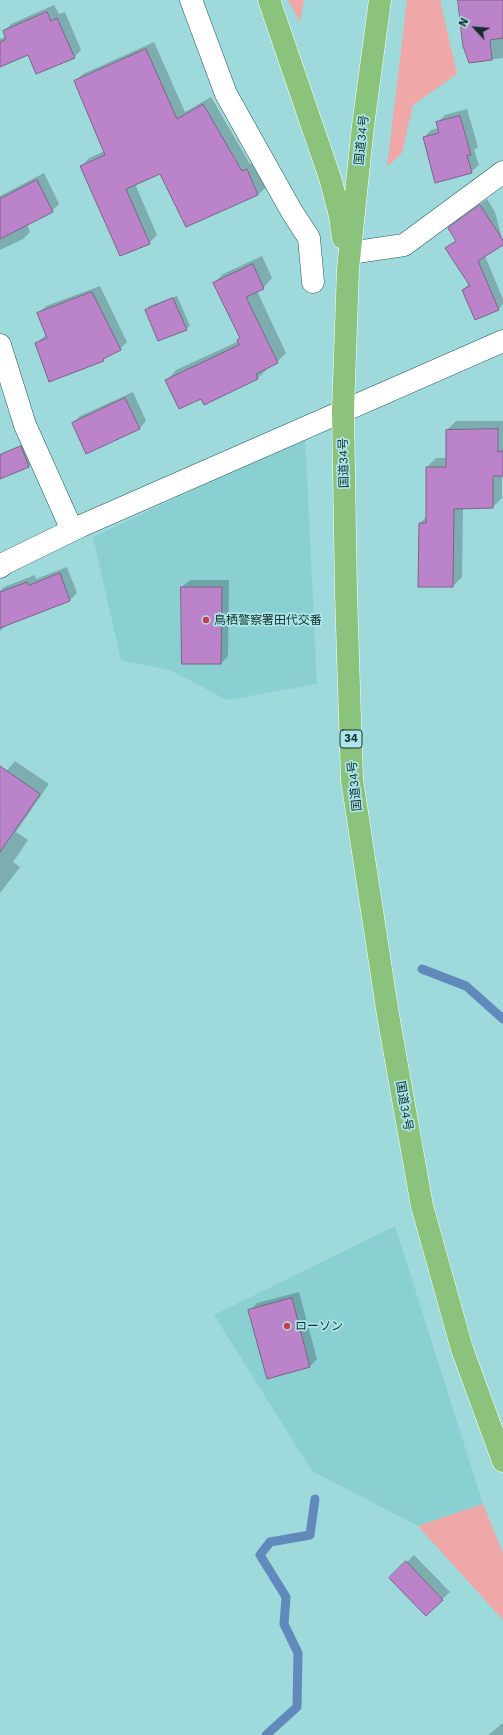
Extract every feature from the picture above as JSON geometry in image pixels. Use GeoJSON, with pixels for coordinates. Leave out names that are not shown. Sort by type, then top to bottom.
{"type":"FeatureCollection","features":[{"type":"Feature","properties":{"kind":"highway"},"geometry":{"type":"LineString","coordinates":[[269,0],[330,178],[340,216],[349,261]]}},
{"type":"Feature","properties":{"kind":"highway","name":"国道34号"},"geometry":{"type":"LineString","coordinates":[[380,0],[363,126],[349,261],[343,410],[346,586],[352,780],[385,1000],[422,1206],[462,1349],[503,1461]]}},
{"type":"Feature","properties":{"kind":"street"},"geometry":{"type":"LineString","coordinates":[[191,0],[226,94],[292,212],[309,238],[312,282]]}},
{"type":"Feature","properties":{"kind":"street"},"geometry":{"type":"LineString","coordinates":[[349,261],[404,246],[503,172]]}},
{"type":"Feature","properties":{"kind":"street"},"geometry":{"type":"LineString","coordinates":[[0,567],[5,563],[72,530],[503,341]]}},
{"type":"Feature","properties":{"kind":"street"},"geometry":{"type":"LineString","coordinates":[[0,345],[8,398],[25,425],[72,530]]}},
{"type":"Feature","properties":{"kind":"shaded area"},"geometry":{"type":"Polygon","coordinates":[[[288,0],[304,0],[300,22],[288,0]]]}},
{"type":"Feature","properties":{"kind":"shaded area"},"geometry":{"type":"Polygon","coordinates":[[[407,0],[440,0],[457,74],[413,105],[402,153],[387,167],[407,0]]]}},
{"type":"Feature","properties":{"kind":"shaded area"},"geometry":{"type":"Polygon","coordinates":[[[305,437],[317,684],[227,700],[170,670],[121,660],[93,537],[305,437]]]}},
{"type":"Feature","properties":{"kind":"shaded area"},"geometry":{"type":"Polygon","coordinates":[[[395,1226],[483,1504],[418,1526],[312,1471],[214,1315],[395,1226]]]}},
{"type":"Feature","properties":{"kind":"shaded area"},"geometry":{"type":"Polygon","coordinates":[[[483,1504],[503,1553],[503,1620],[418,1526],[483,1504]]]}},
{"type":"Feature","properties":{"kind":"building"},"geometry":{"type":"Polygon","coordinates":[[[458,0],[503,0],[503,38],[490,40],[492,60],[469,63],[463,46],[458,0]]]}},
{"type":"Feature","properties":{"kind":"building"},"geometry":{"type":"Polygon","coordinates":[[[47,12],[51,21],[57,18],[75,58],[36,74],[28,55],[0,67],[0,42],[6,39],[3,31],[47,12]]]}},
{"type":"Feature","properties":{"kind":"building"},"geometry":{"type":"Polygon","coordinates":[[[146,49],[177,119],[203,104],[242,171],[247,169],[258,195],[186,227],[160,174],[126,189],[150,244],[120,256],[80,166],[105,155],[74,81],[146,49]]]}},
{"type":"Feature","properties":{"kind":"building"},"geometry":{"type":"Polygon","coordinates":[[[460,116],[471,155],[467,155],[472,173],[435,183],[423,137],[439,133],[436,122],[460,116]]]}},
{"type":"Feature","properties":{"kind":"building"},"geometry":{"type":"Polygon","coordinates":[[[37,180],[53,212],[0,239],[0,199],[37,180]]]}},
{"type":"Feature","properties":{"kind":"building"},"geometry":{"type":"Polygon","coordinates":[[[480,205],[503,240],[503,245],[478,261],[499,310],[475,320],[462,290],[470,286],[445,248],[456,241],[448,228],[480,205]]]}},
{"type":"Feature","properties":{"kind":"building"},"geometry":{"type":"Polygon","coordinates":[[[253,264],[264,289],[246,297],[278,363],[256,374],[258,379],[204,405],[201,399],[179,409],[165,380],[239,345],[237,340],[240,338],[213,283],[253,264]]]}},
{"type":"Feature","properties":{"kind":"building"},"geometry":{"type":"Polygon","coordinates":[[[92,292],[121,350],[103,359],[104,361],[49,382],[35,343],[47,338],[37,313],[92,292]]]}},
{"type":"Feature","properties":{"kind":"building"},"geometry":{"type":"Polygon","coordinates":[[[173,298],[187,330],[158,341],[145,310],[173,298]]]}},
{"type":"Feature","properties":{"kind":"building"},"geometry":{"type":"Polygon","coordinates":[[[125,398],[140,429],[86,454],[72,423],[125,398]]]}},
{"type":"Feature","properties":{"kind":"building"},"geometry":{"type":"Polygon","coordinates":[[[498,429],[498,452],[503,451],[503,476],[493,476],[493,508],[454,509],[453,587],[418,587],[419,523],[426,523],[426,467],[446,467],[446,430],[498,429]]]}},
{"type":"Feature","properties":{"kind":"building"},"geometry":{"type":"Polygon","coordinates":[[[21,446],[29,467],[0,479],[0,455],[21,446]]]}},
{"type":"Feature","properties":{"kind":"building"},"geometry":{"type":"Polygon","coordinates":[[[60,573],[70,601],[0,628],[0,592],[27,582],[29,585],[60,573]]]}},
{"type":"Feature","properties":{"kind":"building"},"geometry":{"type":"Polygon","coordinates":[[[181,587],[222,587],[221,664],[182,664],[181,587]]]}},
{"type":"Feature","properties":{"kind":"building"},"geometry":{"type":"Polygon","coordinates":[[[0,766],[40,794],[0,852],[0,766]]]}},
{"type":"Feature","properties":{"kind":"building"},"geometry":{"type":"Polygon","coordinates":[[[292,1298],[310,1367],[267,1379],[248,1310],[292,1298]]]}},
{"type":"Feature","properties":{"kind":"building"},"geometry":{"type":"Polygon","coordinates":[[[406,1561],[443,1600],[426,1616],[389,1578],[406,1561]]]}},
{"type":"Feature","properties":{"kind":"waterway"},"geometry":{"type":"LineString","coordinates":[[422,969],[466,986],[503,1019]]}},
{"type":"Feature","properties":{"kind":"waterway"},"geometry":{"type":"LineString","coordinates":[[266,1735],[297,1707],[298,1653],[284,1624],[286,1597],[260,1555],[270,1542],[310,1535],[315,1499]]}},
{"type":"Feature","properties":{"kind":"place","name":"鳥栖警察署田代交番"},"geometry":{"type":"Point","coordinates":[206,620]}},
{"type":"Feature","properties":{"kind":"place","name":"ローソン"},"geometry":{"type":"Point","coordinates":[287,1326]}}]}
